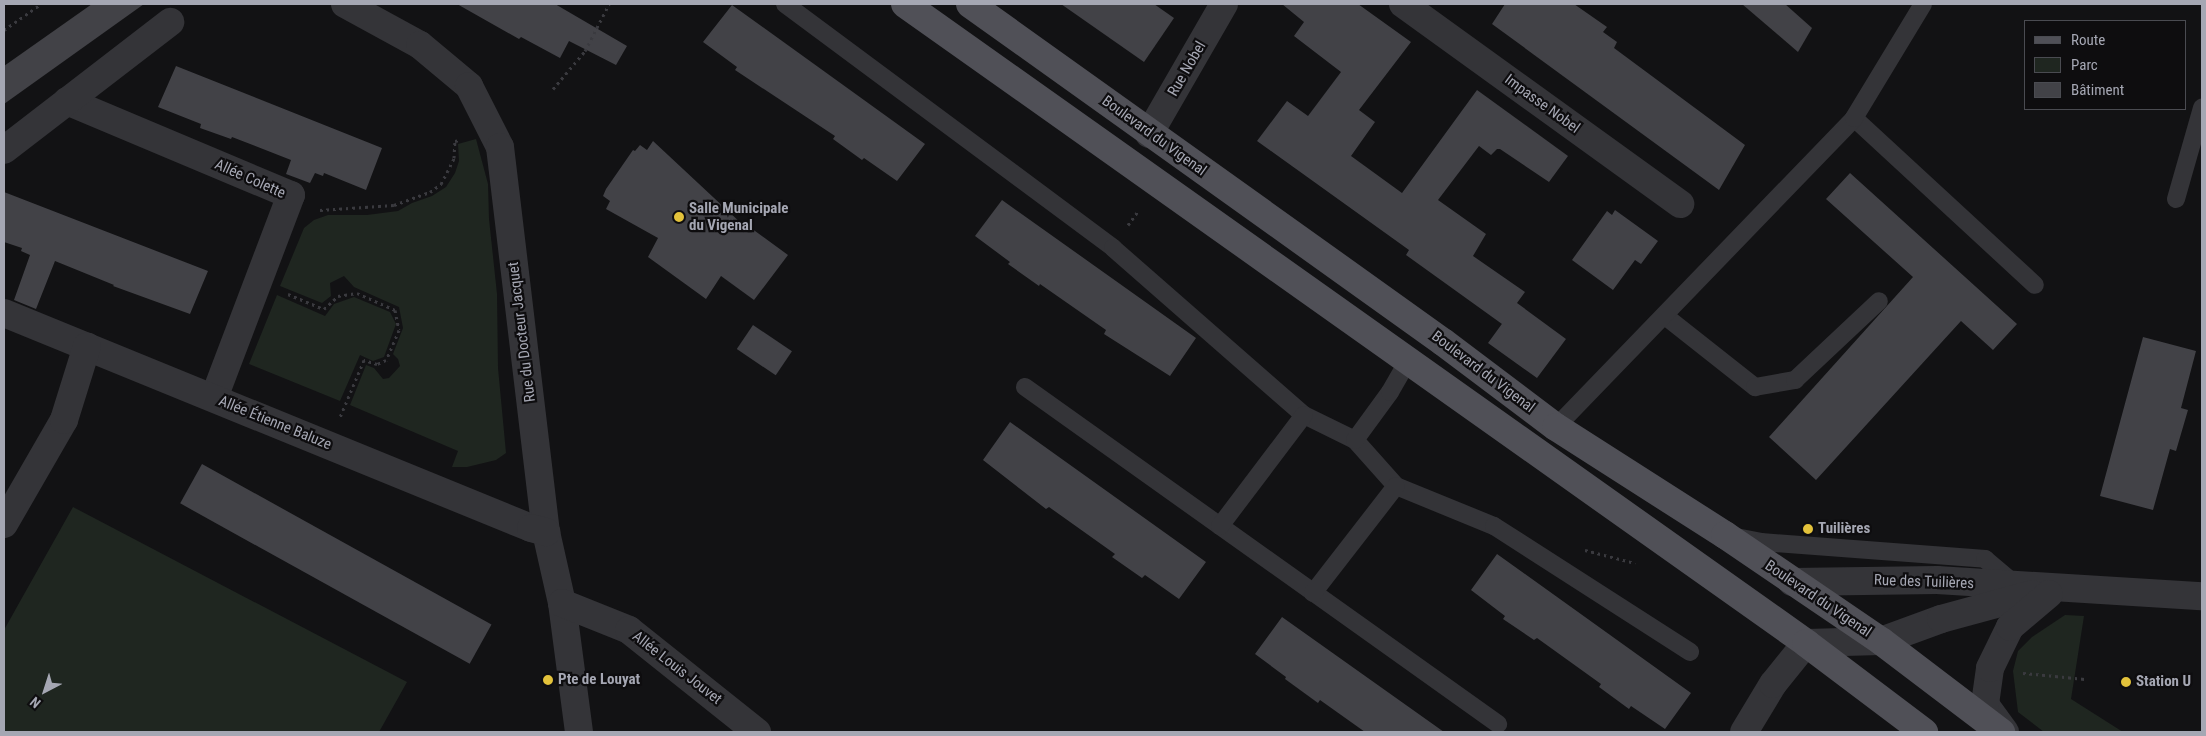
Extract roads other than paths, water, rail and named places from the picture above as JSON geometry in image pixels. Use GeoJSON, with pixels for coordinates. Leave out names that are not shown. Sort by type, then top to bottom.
{"type":"FeatureCollection","features":[{"type":"Feature","properties":{"kind":"main road"},"geometry":{"type":"LineString","coordinates":[[905,4],[1806,644],[1924,732]]}},
{"type":"Feature","properties":{"kind":"main road","name":"Boulevard du Vigenal"},"geometry":{"type":"LineString","coordinates":[[970,4],[1149,134],[1443,342],[1556,427],[1725,535],[1881,642],[2001,732]]}},
{"type":"Feature","properties":{"kind":"street","name":"Rue du Docteur Jacquet"},"geometry":{"type":"LineString","coordinates":[[345,4],[420,45],[469,86],[500,147],[546,532],[562,603],[579,732]]}},
{"type":"Feature","properties":{"kind":"street","name":"Rue Nobel"},"geometry":{"type":"LineString","coordinates":[[1149,134],[1224,4]]}},
{"type":"Feature","properties":{"kind":"street","name":"Impasse Nobel"},"geometry":{"type":"LineString","coordinates":[[1403,4],[1680,204]]}},
{"type":"Feature","properties":{"kind":"street"},"geometry":{"type":"LineString","coordinates":[[4,150],[170,22]]}},
{"type":"Feature","properties":{"kind":"street","name":"Allée Colette"},"geometry":{"type":"LineString","coordinates":[[67,101],[291,195],[214,398]]}},
{"type":"Feature","properties":{"kind":"street","name":"Allée Étienne Baluze"},"geometry":{"type":"LineString","coordinates":[[4,314],[87,346],[531,528],[546,532]]}},
{"type":"Feature","properties":{"kind":"street"},"geometry":{"type":"LineString","coordinates":[[4,524],[64,420],[87,346]]}},
{"type":"Feature","properties":{"kind":"street","name":"Rue des Tuilières"},"geometry":{"type":"LineString","coordinates":[[1792,582],[1937,580],[2202,596]]}},
{"type":"Feature","properties":{"kind":"street"},"geometry":{"type":"LineString","coordinates":[[2005,732],[1985,704],[1990,668],[2010,627],[2056,588]]}},
{"type":"Feature","properties":{"kind":"street","name":"Rue des Tuilières"},"geometry":{"type":"LineString","coordinates":[[1806,644],[1881,642],[1941,619],[2056,588]]}},
{"type":"Feature","properties":{"kind":"street","name":"Allée Louis Jouvet"},"geometry":{"type":"LineString","coordinates":[[562,603],[629,630],[757,732]]}},
{"type":"Feature","properties":{"kind":"street"},"geometry":{"type":"LineString","coordinates":[[1744,732],[1773,684],[1806,644]]}},
{"type":"Feature","properties":{"kind":"lane"},"geometry":{"type":"LineString","coordinates":[[785,4],[1113,248],[1304,415],[1355,440],[1396,486],[1494,526],[1690,652]]}},
{"type":"Feature","properties":{"kind":"lane"},"geometry":{"type":"LineString","coordinates":[[1556,427],[1854,118],[1923,4]]}},
{"type":"Feature","properties":{"kind":"lane"},"geometry":{"type":"LineString","coordinates":[[2176,199],[2202,108]]}},
{"type":"Feature","properties":{"kind":"lane"},"geometry":{"type":"LineString","coordinates":[[1854,118],[2035,285]]}},
{"type":"Feature","properties":{"kind":"lane"},"geometry":{"type":"LineString","coordinates":[[1665,316],[1755,386],[1794,380],[1879,301]]}},
{"type":"Feature","properties":{"kind":"lane"},"geometry":{"type":"LineString","coordinates":[[1355,440],[1390,392],[1408,361]]}},
{"type":"Feature","properties":{"kind":"lane"},"geometry":{"type":"LineString","coordinates":[[1025,387],[1498,724]]}},
{"type":"Feature","properties":{"kind":"lane"},"geometry":{"type":"LineString","coordinates":[[1220,526],[1304,415]]}},
{"type":"Feature","properties":{"kind":"lane"},"geometry":{"type":"LineString","coordinates":[[1314,593],[1396,486]]}},
{"type":"Feature","properties":{"kind":"lane"},"geometry":{"type":"LineString","coordinates":[[1725,535],[1761,542],[1985,559],[2017,586]]}},
{"type":"Feature","properties":{"kind":"place","name":"Salle Municipale du Vigenal"},"geometry":{"type":"Point","coordinates":[679,217]}},
{"type":"Feature","properties":{"kind":"place","name":"Tuilières"},"geometry":{"type":"Point","coordinates":[1808,529]}},
{"type":"Feature","properties":{"kind":"place","name":"Pte de Louyat"},"geometry":{"type":"Point","coordinates":[548,680]}},
{"type":"Feature","properties":{"kind":"place","name":"Station U"},"geometry":{"type":"Point","coordinates":[2126,682]}}]}
